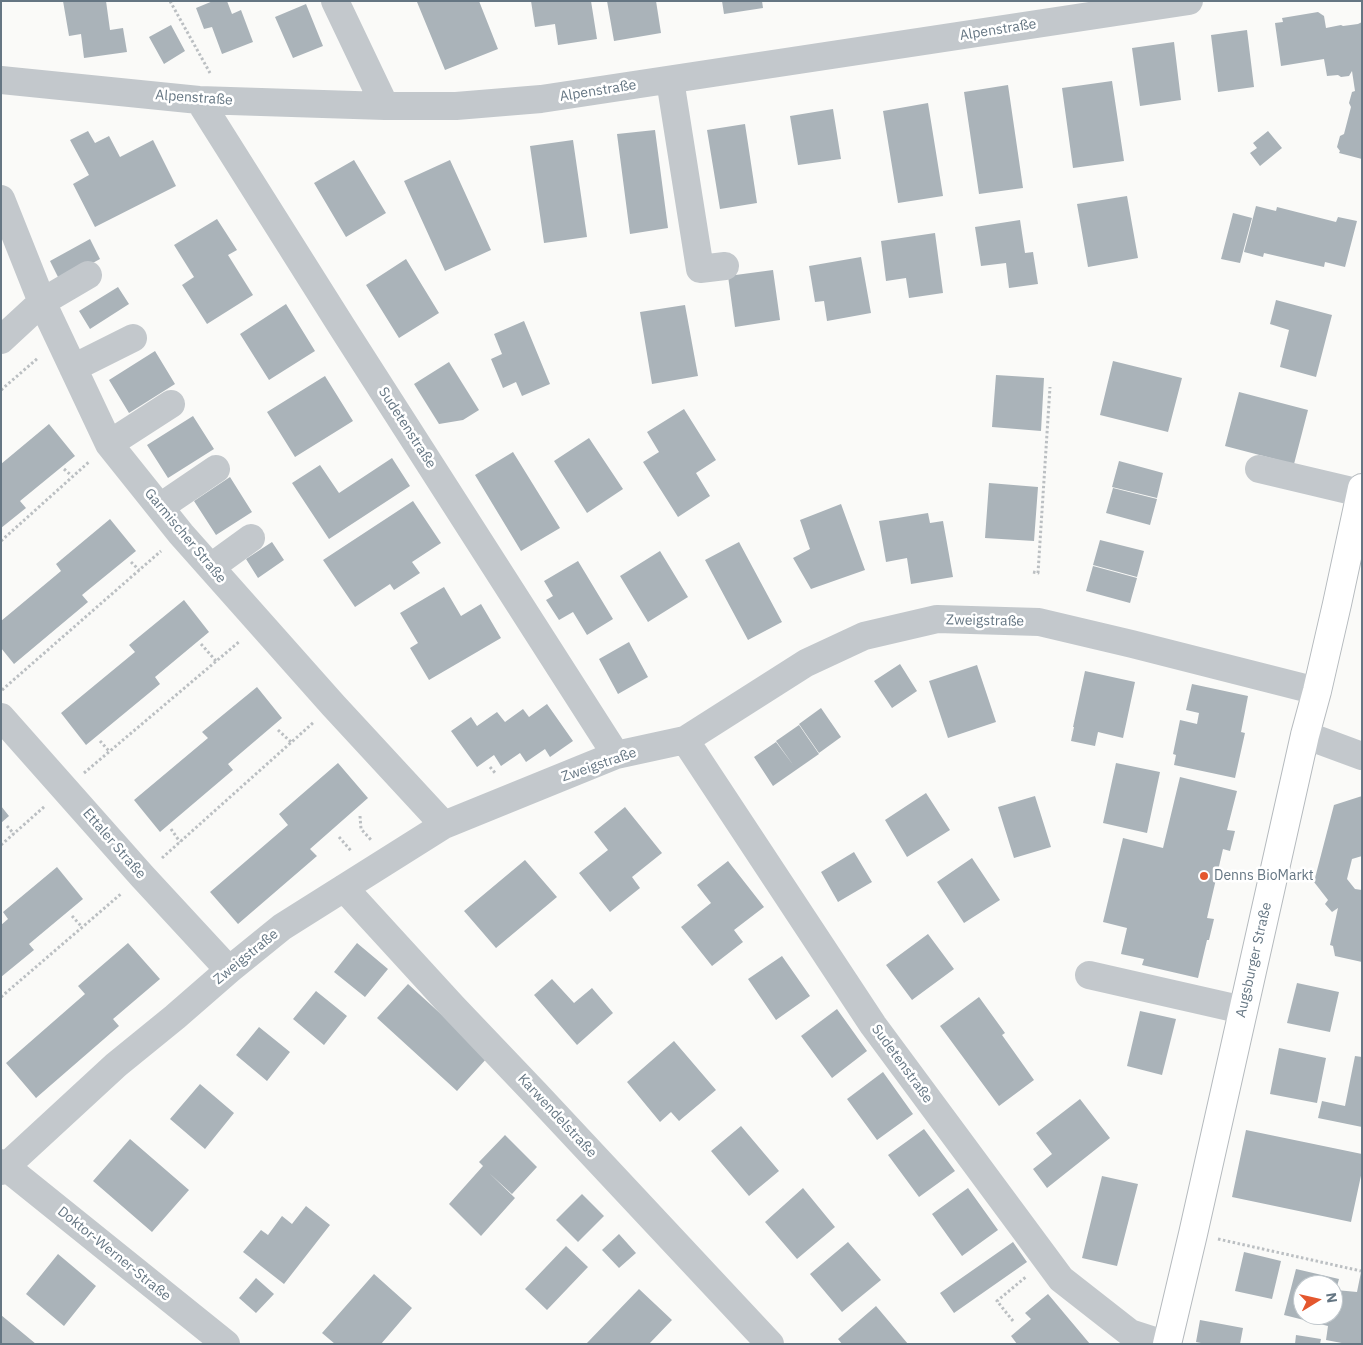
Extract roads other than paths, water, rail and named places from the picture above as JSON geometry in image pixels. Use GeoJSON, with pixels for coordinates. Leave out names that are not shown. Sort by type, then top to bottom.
{"type":"FeatureCollection","features":[{"type":"Feature","properties":{"kind":"main road","name":"Augsburger Straße"},"geometry":{"type":"LineString","coordinates":[[1165,1344],[1193,1234],[1305,735],[1337,604],[1361,490]]}},
{"type":"Feature","properties":{"kind":"street"},"geometry":{"type":"LineString","coordinates":[[335,1],[385,106]]}},
{"type":"Feature","properties":{"kind":"street","name":"Alpenstraße"},"geometry":{"type":"LineString","coordinates":[[1,80],[199,100],[385,106],[456,106],[541,99],[1189,1]]}},
{"type":"Feature","properties":{"kind":"street"},"geometry":{"type":"LineString","coordinates":[[670,80],[700,270],[725,266]]}},
{"type":"Feature","properties":{"kind":"street","name":"Sudetenstraße"},"geometry":{"type":"LineString","coordinates":[[199,100],[616,755]]}},
{"type":"Feature","properties":{"kind":"street","name":"Garmischer Straße"},"geometry":{"type":"LineString","coordinates":[[1,199],[42,302],[109,444],[181,534],[444,825]]}},
{"type":"Feature","properties":{"kind":"street"},"geometry":{"type":"LineString","coordinates":[[1,340],[42,302],[88,275]]}},
{"type":"Feature","properties":{"kind":"street"},"geometry":{"type":"LineString","coordinates":[[73,368],[133,338]]}},
{"type":"Feature","properties":{"kind":"street"},"geometry":{"type":"LineString","coordinates":[[109,444],[171,404]]}},
{"type":"Feature","properties":{"kind":"street"},"geometry":{"type":"LineString","coordinates":[[160,507],[216,469]]}},
{"type":"Feature","properties":{"kind":"street"},"geometry":{"type":"LineString","coordinates":[[1259,469],[1361,490]]}},
{"type":"Feature","properties":{"kind":"street"},"geometry":{"type":"LineString","coordinates":[[211,567],[251,538]]}},
{"type":"Feature","properties":{"kind":"street","name":"Zweigstraße"},"geometry":{"type":"LineString","coordinates":[[2,1167],[116,1065],[282,927],[444,825],[616,755],[685,740],[806,662],[864,636],[937,620],[1039,622],[1317,691]]}},
{"type":"Feature","properties":{"kind":"street","name":"Ettaler Straße"},"geometry":{"type":"LineString","coordinates":[[1,717],[66,788],[142,876],[229,970]]}},
{"type":"Feature","properties":{"kind":"street"},"geometry":{"type":"LineString","coordinates":[[1305,735],[1362,756]]}},
{"type":"Feature","properties":{"kind":"street","name":"Sudetenstraße"},"geometry":{"type":"LineString","coordinates":[[685,740],[873,1025],[1062,1279],[1130,1333],[1165,1344]]}},
{"type":"Feature","properties":{"kind":"street","name":"Karwendelstraße"},"geometry":{"type":"LineString","coordinates":[[344,888],[453,1007],[770,1344]]}},
{"type":"Feature","properties":{"kind":"street"},"geometry":{"type":"LineString","coordinates":[[1089,975],[1243,1010]]}},
{"type":"Feature","properties":{"kind":"street","name":"Doktor-Werner-Straße"},"geometry":{"type":"LineString","coordinates":[[2,1167],[226,1344]]}},
{"type":"Feature","properties":{"kind":"place","name":"Denns BioMarkt"},"geometry":{"type":"Point","coordinates":[1204,876]}}]}
